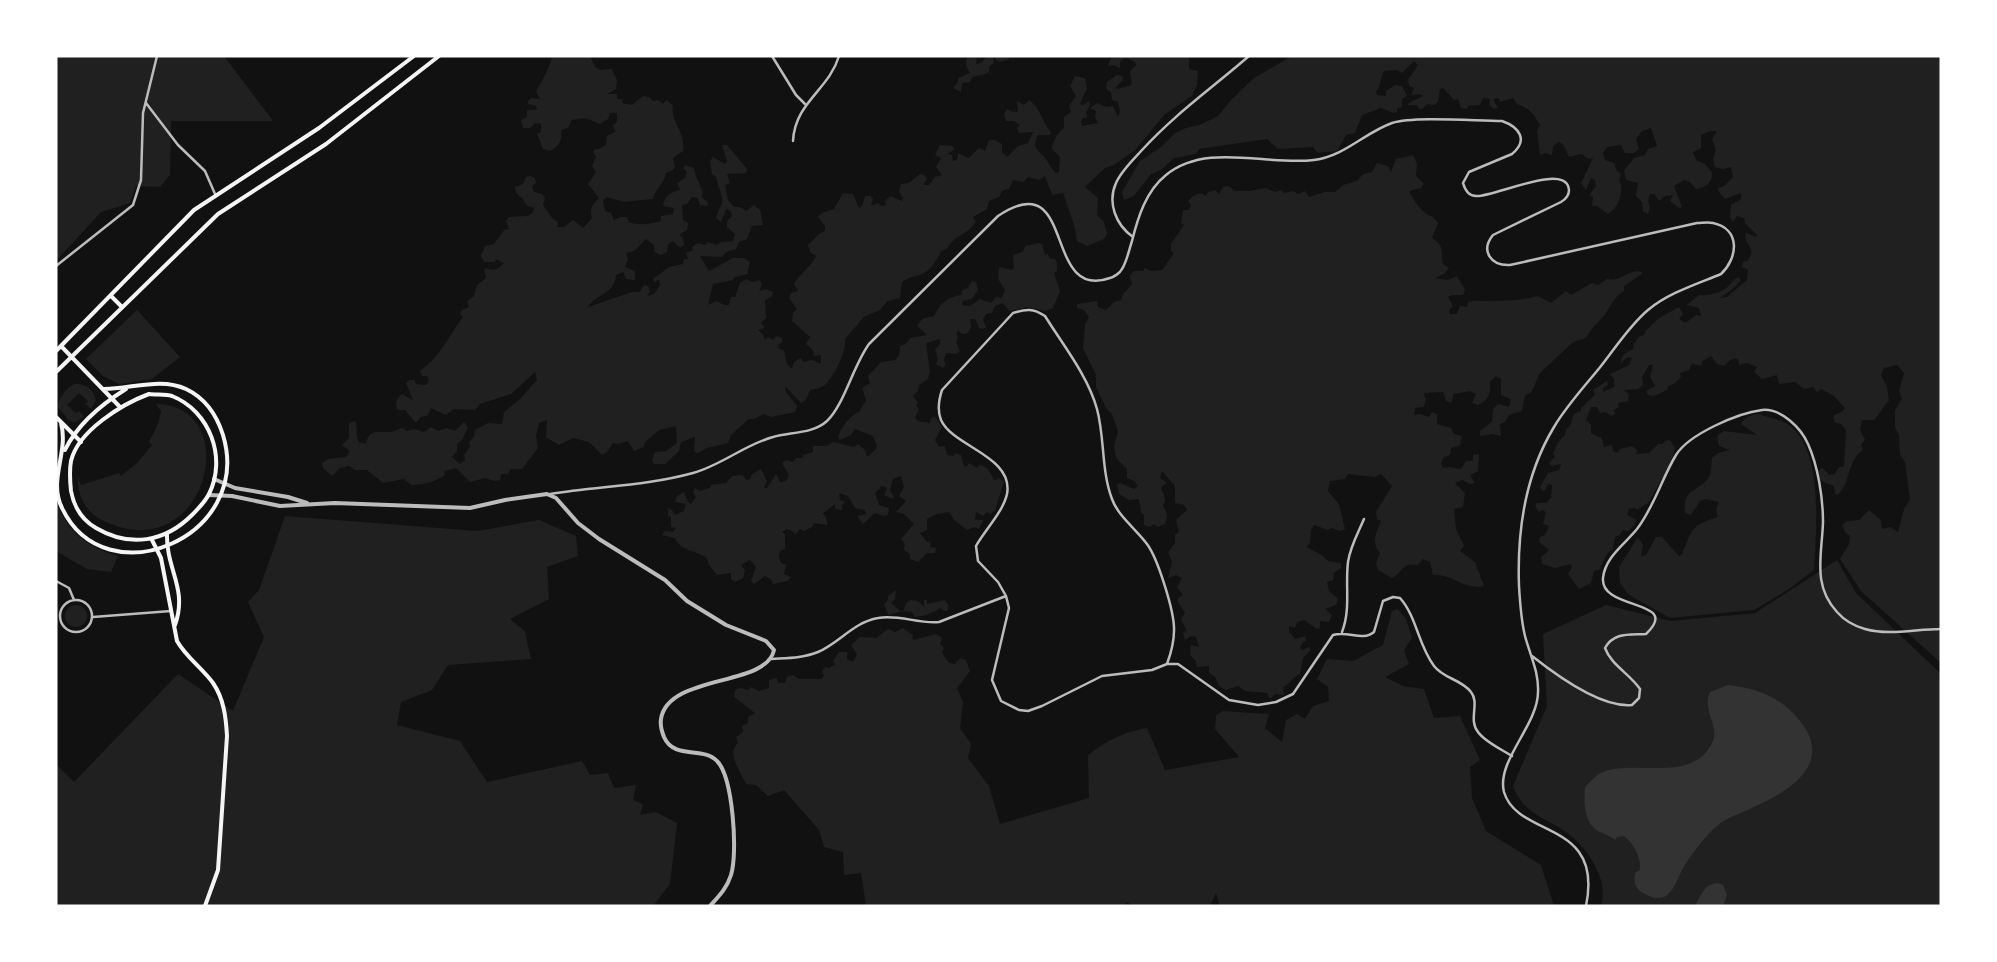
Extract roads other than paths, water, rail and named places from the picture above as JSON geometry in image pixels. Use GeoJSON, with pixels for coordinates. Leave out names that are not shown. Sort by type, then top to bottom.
{"type":"FeatureCollection","features":[{"type":"Feature","properties":{"kind":"main road"},"geometry":{"type":"LineString","coordinates":[[56,351],[194,210],[215,194],[319,128],[414,56]]}},
{"type":"Feature","properties":{"kind":"main road"},"geometry":{"type":"LineString","coordinates":[[56,372],[218,214],[326,144],[439,56]]}},
{"type":"Feature","properties":{"kind":"main road"},"geometry":{"type":"LineString","coordinates":[[110,296],[122,307]]}},
{"type":"Feature","properties":{"kind":"main road"},"geometry":{"type":"LineString","coordinates":[[61,346],[120,407]]}},
{"type":"Feature","properties":{"kind":"main road"},"geometry":{"type":"LineString","coordinates":[[61,423],[65,436],[57,488],[61,507],[75,529],[94,542],[116,551],[137,553],[157,550],[187,536],[206,519],[222,496],[226,483],[226,444],[219,421],[204,401],[186,389],[166,384],[104,390]]}},
{"type":"Feature","properties":{"kind":"main road"},"geometry":{"type":"LineString","coordinates":[[63,455],[73,434],[112,398],[128,388]]}},
{"type":"Feature","properties":{"kind":"main road"},"geometry":{"type":"LineString","coordinates":[[149,394],[171,396],[194,409],[206,424],[212,437],[216,455],[214,479],[209,495],[183,524],[167,534],[152,540],[120,538],[104,533],[87,523],[72,498],[69,473],[71,459],[81,442],[120,407],[149,394]]}},
{"type":"Feature","properties":{"kind":"main road"},"geometry":{"type":"LineString","coordinates":[[56,418],[81,442]]}},
{"type":"Feature","properties":{"kind":"main road"},"geometry":{"type":"LineString","coordinates":[[167,534],[167,546],[181,594],[175,625]]}},
{"type":"Feature","properties":{"kind":"main road"},"geometry":{"type":"LineString","coordinates":[[152,540],[161,558],[177,641],[183,652],[213,683],[226,715],[227,736],[220,856],[218,870],[205,906]]}},
{"type":"Feature","properties":{"kind":"street"},"geometry":{"type":"LineString","coordinates":[[56,266],[133,205],[141,180],[143,113],[156,56]]}},
{"type":"Feature","properties":{"kind":"street"},"geometry":{"type":"LineString","coordinates":[[772,56],[796,95],[805,104]]}},
{"type":"Feature","properties":{"kind":"street"},"geometry":{"type":"LineString","coordinates":[[793,140],[794,130],[805,104],[828,79],[839,56]]}},
{"type":"Feature","properties":{"kind":"street"},"geometry":{"type":"LineString","coordinates":[[1133,237],[1122,230],[1116,219],[1112,198],[1116,183],[1129,164],[1179,111],[1249,56]]}},
{"type":"Feature","properties":{"kind":"street"},"geometry":{"type":"LineString","coordinates":[[146,103],[178,145],[205,171],[215,194]]}},
{"type":"Feature","properties":{"kind":"street"},"geometry":{"type":"LineString","coordinates":[[209,495],[280,506],[309,504],[470,508],[505,500],[547,494],[628,487],[693,473],[718,464],[754,444],[772,437],[814,428],[827,421],[832,415],[860,356],[869,344],[998,216],[1013,206],[1028,203],[1046,210],[1053,222],[1069,266],[1079,276],[1090,280],[1111,278],[1122,271],[1143,206],[1152,189],[1180,165],[1214,158],[1313,160],[1344,151],[1386,126],[1405,121],[1502,121],[1519,130],[1521,143],[1518,150],[1475,168],[1465,177],[1465,189],[1474,197],[1547,178],[1559,177],[1567,183],[1569,190],[1567,197],[1562,202],[1499,231],[1487,242],[1488,255],[1501,266],[1697,224],[1713,223],[1727,230],[1733,242],[1734,255],[1728,267],[1721,274],[1663,301],[1638,320],[1554,426],[1539,456],[1526,498],[1520,532],[1521,613],[1536,674],[1538,702],[1503,775],[1504,790],[1509,803],[1517,812],[1557,833],[1581,857],[1588,882],[1586,906]]}},
{"type":"Feature","properties":{"kind":"street"},"geometry":{"type":"LineString","coordinates":[[1166,664],[1173,648],[1175,628],[1158,563],[1148,545],[1114,505],[1107,487],[1102,434],[1097,408],[1082,375],[1045,316],[1036,310],[1025,309],[1012,313],[942,390],[938,403],[941,420],[954,434],[989,458],[1002,472],[1007,482],[1007,494],[976,546],[978,561],[998,582],[1006,596],[1009,608],[992,680],[1001,701],[1010,706],[1028,711],[1102,676],[1152,670],[1166,664],[1178,664],[1229,700],[1258,705],[1276,702],[1293,694],[1333,635],[1342,632],[1363,637],[1370,635],[1377,627],[1384,601],[1393,597],[1400,598],[1408,607],[1427,656],[1436,668],[1447,677],[1462,683],[1473,693],[1474,724],[1477,732],[1512,756]]}},
{"type":"Feature","properties":{"kind":"street"},"geometry":{"type":"LineString","coordinates":[[1532,656],[1575,687],[1622,706],[1632,706],[1636,702],[1639,698],[1640,689],[1633,678],[1611,660],[1605,648],[1610,639],[1619,636],[1646,634],[1653,627],[1654,620],[1652,612],[1644,606],[1614,598],[1606,589],[1603,580],[1606,566],[1638,528],[1677,453],[1698,436],[1726,421],[1746,412],[1765,410],[1790,421],[1799,428],[1808,445],[1821,503],[1820,584],[1830,605],[1852,624],[1866,630],[1941,629]]}},
{"type":"Feature","properties":{"kind":"street"},"geometry":{"type":"LineString","coordinates":[[214,479],[235,488],[288,497],[309,504]]}},
{"type":"Feature","properties":{"kind":"street"},"geometry":{"type":"LineString","coordinates":[[547,494],[556,498],[578,523],[599,539],[664,580],[686,601],[726,625],[766,641],[774,650],[772,659],[764,666],[752,672],[706,684],[679,696],[669,703],[660,720],[666,742],[675,750],[712,756],[724,770],[733,822],[734,862],[725,890],[710,906]]}},
{"type":"Feature","properties":{"kind":"street"},"geometry":{"type":"LineString","coordinates":[[1342,632],[1347,613],[1348,563],[1352,544],[1364,519]]}},
{"type":"Feature","properties":{"kind":"street"},"geometry":{"type":"LineString","coordinates":[[56,581],[69,588],[74,600]]}},
{"type":"Feature","properties":{"kind":"street"},"geometry":{"type":"LineString","coordinates":[[772,659],[797,657],[817,652],[856,627],[876,618],[890,616],[927,623],[939,622],[1006,596]]}},
{"type":"Feature","properties":{"kind":"street"},"geometry":{"type":"LineString","coordinates":[[74,600],[88,604],[93,617],[90,625],[82,632],[67,630],[61,621],[60,611],[67,602],[74,600]]}},
{"type":"Feature","properties":{"kind":"street"},"geometry":{"type":"LineString","coordinates":[[93,617],[171,611]]}}]}
